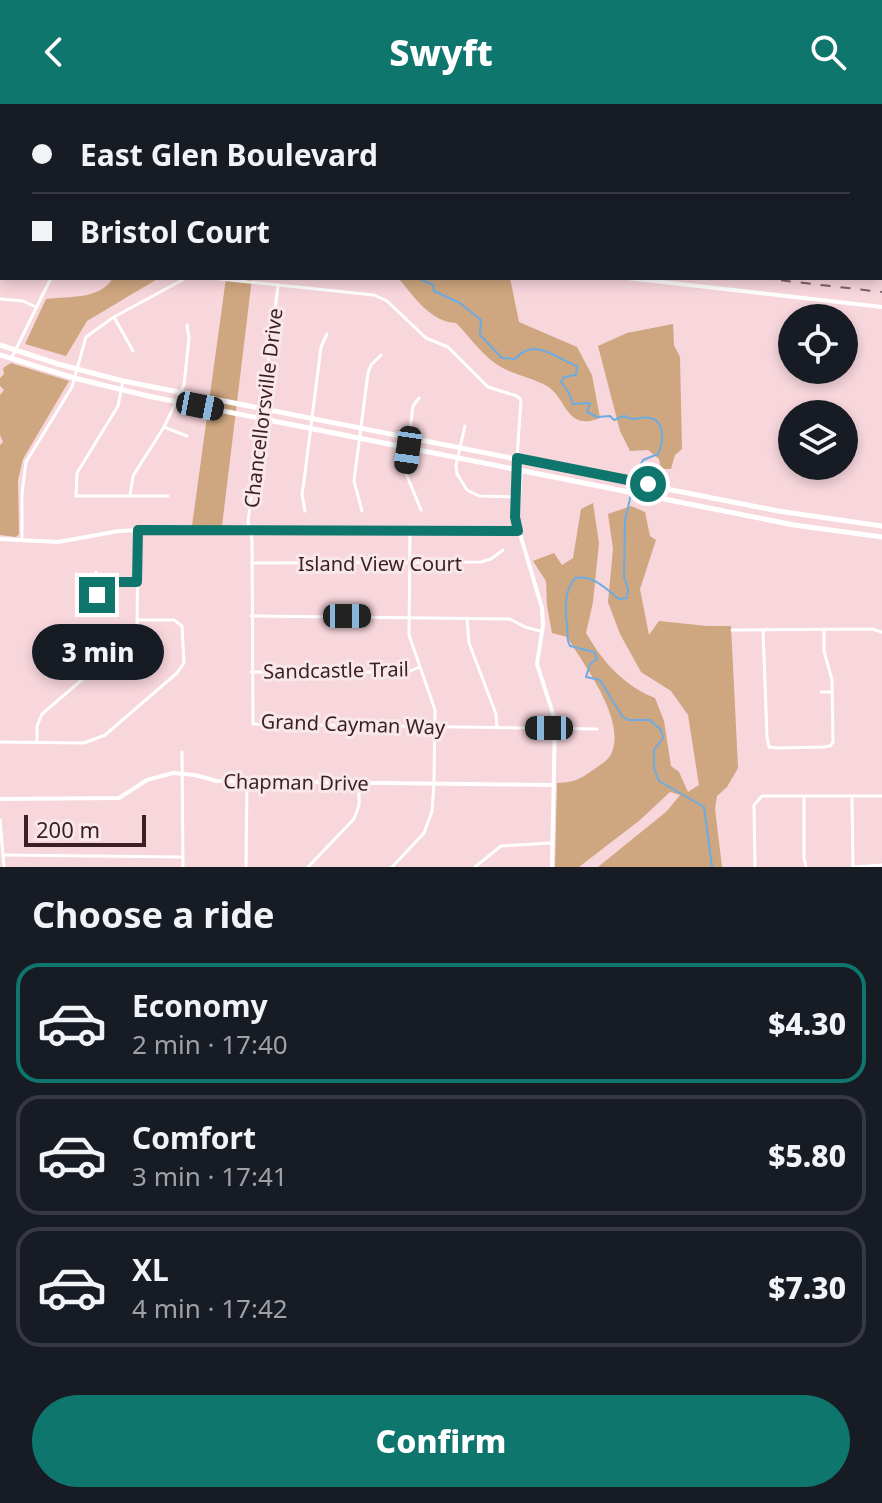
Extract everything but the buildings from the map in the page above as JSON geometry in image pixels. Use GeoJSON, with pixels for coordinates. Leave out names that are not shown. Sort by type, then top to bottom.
{"type":"FeatureCollection","features":[{"type":"Feature","properties":{"kind":"main road"},"geometry":{"type":"LineString","coordinates":[[0,345],[123,381],[823,519],[882,526]]}},
{"type":"Feature","properties":{"kind":"main road"},"geometry":{"type":"LineString","coordinates":[[0,355],[122,390],[262,419],[794,525],[882,537]]}},
{"type":"Feature","properties":{"kind":"main road"},"geometry":{"type":"LineString","coordinates":[[745,514],[747,504]]}},
{"type":"Feature","properties":{"kind":"street"},"geometry":{"type":"LineString","coordinates":[[11,358],[50,280]]}},
{"type":"Feature","properties":{"kind":"street"},"geometry":{"type":"LineString","coordinates":[[22,540],[22,493],[26,462],[72,387],[86,337],[114,317],[182,280]]}},
{"type":"Feature","properties":{"kind":"street"},"geometry":{"type":"LineString","coordinates":[[227,280],[374,295],[387,301],[426,338],[448,347],[488,387],[521,400],[517,458],[518,528],[542,608],[537,664],[553,711],[555,728],[552,867]]}},
{"type":"Feature","properties":{"kind":"street"},"geometry":{"type":"LineString","coordinates":[[645,280],[882,307]]}},
{"type":"Feature","properties":{"kind":"street","name":"Chancellorsville Drive"},"geometry":{"type":"LineString","coordinates":[[249,531],[278,286]]}},
{"type":"Feature","properties":{"kind":"street"},"geometry":{"type":"LineString","coordinates":[[0,299],[23,301],[36,307]]}},
{"type":"Feature","properties":{"kind":"street"},"geometry":{"type":"LineString","coordinates":[[114,317],[133,351]]}},
{"type":"Feature","properties":{"kind":"street"},"geometry":{"type":"LineString","coordinates":[[130,496],[133,476],[164,427],[181,392],[189,338],[187,325]]}},
{"type":"Feature","properties":{"kind":"street"},"geometry":{"type":"LineString","coordinates":[[305,511],[302,494],[321,347],[327,334]]}},
{"type":"Feature","properties":{"kind":"street"},"geometry":{"type":"LineString","coordinates":[[362,511],[353,487],[368,373],[381,355]]}},
{"type":"Feature","properties":{"kind":"street"},"geometry":{"type":"LineString","coordinates":[[123,381],[118,406],[77,473],[76,496],[168,496]]}},
{"type":"Feature","properties":{"kind":"street"},"geometry":{"type":"LineString","coordinates":[[419,398],[413,406],[405,476],[421,510]]}},
{"type":"Feature","properties":{"kind":"street"},"geometry":{"type":"LineString","coordinates":[[465,426],[456,472],[470,493],[518,497]]}},
{"type":"Feature","properties":{"kind":"street"},"geometry":{"type":"LineString","coordinates":[[164,427],[187,436]]}},
{"type":"Feature","properties":{"kind":"street"},"geometry":{"type":"LineString","coordinates":[[0,539],[58,542],[138,530],[410,531],[518,528]]}},
{"type":"Feature","properties":{"kind":"street"},"geometry":{"type":"LineString","coordinates":[[37,742],[37,726],[42,714],[134,635],[137,620],[138,530]]}},
{"type":"Feature","properties":{"kind":"street","name":"Grand Cayman Way"},"geometry":{"type":"LineString","coordinates":[[249,531],[252,539],[251,719],[255,725],[597,729]]}},
{"type":"Feature","properties":{"kind":"street"},"geometry":{"type":"LineString","coordinates":[[392,867],[424,833],[432,811],[434,784],[434,704],[410,640],[410,531]]}},
{"type":"Feature","properties":{"kind":"street","name":"Island View Court"},"geometry":{"type":"LineString","coordinates":[[252,563],[481,562],[503,550]]}},
{"type":"Feature","properties":{"kind":"street"},"geometry":{"type":"LineString","coordinates":[[96,572],[97,595]]}},
{"type":"Feature","properties":{"kind":"street"},"geometry":{"type":"LineString","coordinates":[[96,582],[137,582]]}},
{"type":"Feature","properties":{"kind":"street"},"geometry":{"type":"LineString","coordinates":[[251,616],[513,619],[525,627],[542,631]]}},
{"type":"Feature","properties":{"kind":"street"},"geometry":{"type":"LineString","coordinates":[[467,618],[469,643],[496,714],[497,728]]}},
{"type":"Feature","properties":{"kind":"street"},"geometry":{"type":"LineString","coordinates":[[0,742],[84,743],[100,739],[181,669],[184,663],[182,626],[174,620],[137,620]]}},
{"type":"Feature","properties":{"kind":"street"},"geometry":{"type":"LineString","coordinates":[[763,630],[769,747],[830,746],[834,736],[832,680],[824,651],[824,629]]}},
{"type":"Feature","properties":{"kind":"street"},"geometry":{"type":"LineString","coordinates":[[732,630],[872,629],[882,632]]}},
{"type":"Feature","properties":{"kind":"street"},"geometry":{"type":"LineString","coordinates":[[42,653],[51,649],[76,650],[88,656],[97,667]]}},
{"type":"Feature","properties":{"kind":"street","name":"Sandcastle Trail"},"geometry":{"type":"LineString","coordinates":[[251,672],[379,672],[410,671],[420,667]]}},
{"type":"Feature","properties":{"kind":"street"},"geometry":{"type":"LineString","coordinates":[[821,692],[832,692]]}},
{"type":"Feature","properties":{"kind":"street"},"geometry":{"type":"LineString","coordinates":[[182,752],[183,867]]}},
{"type":"Feature","properties":{"kind":"street","name":"Chapman Drive"},"geometry":{"type":"LineString","coordinates":[[0,799],[119,798],[159,775],[183,774],[217,781],[553,785]]}},
{"type":"Feature","properties":{"kind":"street"},"geometry":{"type":"LineString","coordinates":[[246,867],[247,781]]}},
{"type":"Feature","properties":{"kind":"street"},"geometry":{"type":"LineString","coordinates":[[308,867],[354,819],[358,808],[359,783]]}},
{"type":"Feature","properties":{"kind":"street"},"geometry":{"type":"LineString","coordinates":[[755,867],[754,805],[762,796],[882,796]]}},
{"type":"Feature","properties":{"kind":"street"},"geometry":{"type":"LineString","coordinates":[[804,797],[806,867]]}},
{"type":"Feature","properties":{"kind":"street"},"geometry":{"type":"LineString","coordinates":[[852,797],[852,867],[882,865]]}},
{"type":"Feature","properties":{"kind":"street"},"geometry":{"type":"LineString","coordinates":[[0,820],[4,867]]}},
{"type":"Feature","properties":{"kind":"street"},"geometry":{"type":"LineString","coordinates":[[475,867],[501,846],[552,843]]}},
{"type":"Feature","properties":{"kind":"street"},"geometry":{"type":"LineString","coordinates":[[4,855],[183,857]]}},
{"type":"Feature","properties":{"kind":"street"},"geometry":{"type":"LineString","coordinates":[[396,863],[400,867]]}},
{"type":"Feature","properties":{"kind":"shaded area"},"geometry":{"type":"Polygon","coordinates":[[[111,280],[156,280],[87,321],[66,356],[25,344],[46,299],[92,294],[111,280]]]}},
{"type":"Feature","properties":{"kind":"shaded area"},"geometry":{"type":"Polygon","coordinates":[[[226,280],[252,280],[222,526],[192,526],[226,280]]]}},
{"type":"Feature","properties":{"kind":"shaded area"},"geometry":{"type":"Polygon","coordinates":[[[400,280],[510,280],[519,322],[577,347],[592,375],[600,418],[580,421],[568,412],[554,391],[495,363],[456,323],[438,318],[423,307],[400,280]]]}},
{"type":"Feature","properties":{"kind":"shaded area"},"geometry":{"type":"Polygon","coordinates":[[[673,324],[674,345],[680,357],[682,449],[675,455],[671,469],[661,469],[659,459],[648,450],[630,451],[620,431],[598,346],[627,333],[673,324]]]}},
{"type":"Feature","properties":{"kind":"shaded area"},"geometry":{"type":"Polygon","coordinates":[[[11,363],[69,381],[23,459],[18,480],[19,534],[16,537],[0,535],[0,445],[3,442],[0,435],[0,395],[4,390],[0,386],[0,378],[4,374],[3,368],[11,363]]]}},
{"type":"Feature","properties":{"kind":"shaded area"},"geometry":{"type":"Polygon","coordinates":[[[593,503],[599,543],[593,602],[586,633],[615,672],[655,698],[664,721],[671,766],[679,772],[688,792],[699,785],[688,715],[671,691],[641,672],[620,634],[608,602],[613,549],[608,514],[631,506],[645,512],[650,536],[656,540],[640,589],[649,635],[659,621],[731,626],[738,768],[727,787],[717,796],[715,809],[722,867],[598,867],[667,811],[680,795],[670,792],[640,820],[579,867],[555,867],[557,783],[578,779],[607,759],[614,743],[614,727],[602,695],[567,637],[552,633],[546,581],[533,561],[554,553],[562,565],[573,558],[581,509],[593,503]]]}},
{"type":"Feature","properties":{"kind":"waterway"},"geometry":{"type":"LineString","coordinates":[[422,280],[433,285],[434,291],[460,303],[481,320],[480,335],[502,358],[515,359],[523,352],[538,349],[577,366],[576,375],[564,377],[561,382],[573,404],[590,403],[587,412],[597,417],[610,416],[614,420],[624,416],[632,419],[646,417],[659,423],[662,433],[660,450],[658,454],[643,460],[633,479]]}},
{"type":"Feature","properties":{"kind":"waterway"},"geometry":{"type":"LineString","coordinates":[[633,485],[625,521],[624,577],[627,598],[619,599],[594,580],[575,578],[566,601],[568,640],[570,646],[594,652],[597,659],[590,664],[586,677],[600,680],[622,716],[628,720],[650,720],[661,730],[663,738],[654,750],[654,768],[659,781],[704,807],[712,867]]}},
{"type":"Feature","properties":{"kind":"railway"},"geometry":{"type":"LineString","coordinates":[[778,280],[882,292]]}},
{"type":"Feature","properties":{"kind":"route"},"geometry":{"type":"LineString","coordinates":[[97,595],[96,582],[137,582],[138,530],[518,531],[515,517],[517,458],[648,484]]}}]}
